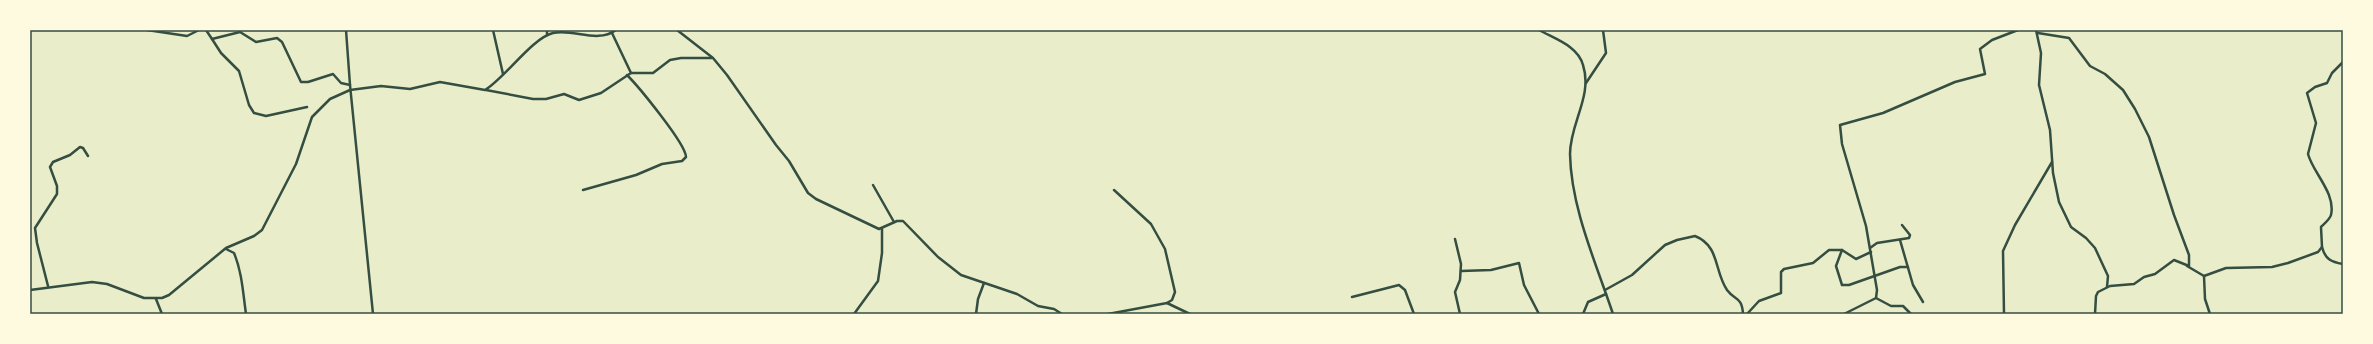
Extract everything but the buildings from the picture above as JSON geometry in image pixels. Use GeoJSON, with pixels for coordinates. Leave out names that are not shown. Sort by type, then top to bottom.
{"type":"FeatureCollection","features":[{"type":"Feature","properties":{"kind":"street"},"geometry":{"type":"LineString","coordinates":[[147,30],[187,36],[200,30]]}},
{"type":"Feature","properties":{"kind":"street"},"geometry":{"type":"LineString","coordinates":[[206,30],[221,53],[239,71],[249,105],[254,113],[266,116],[307,106]]}},
{"type":"Feature","properties":{"kind":"street"},"geometry":{"type":"LineString","coordinates":[[346,30],[350,90],[373,314]]}},
{"type":"Feature","properties":{"kind":"street"},"geometry":{"type":"LineString","coordinates":[[493,30],[503,74]]}},
{"type":"Feature","properties":{"kind":"street"},"geometry":{"type":"LineString","coordinates":[[547,30],[547,35]]}},
{"type":"Feature","properties":{"kind":"street"},"geometry":{"type":"LineString","coordinates":[[485,90],[547,35],[564,32],[601,36],[612,33],[616,30]]}},
{"type":"Feature","properties":{"kind":"street"},"geometry":{"type":"LineString","coordinates":[[677,30],[713,58],[790,161],[808,193],[816,199],[882,229]]}},
{"type":"Feature","properties":{"kind":"street"},"geometry":{"type":"LineString","coordinates":[[1540,30],[1576,52],[1583,63],[1586,83]]}},
{"type":"Feature","properties":{"kind":"street"},"geometry":{"type":"LineString","coordinates":[[1603,30],[1606,53],[1586,83],[1570,151],[1571,176],[1575,198],[1613,314]]}},
{"type":"Feature","properties":{"kind":"street"},"geometry":{"type":"LineString","coordinates":[[1876,298],[1877,290],[1866,226],[1842,144],[1840,125],[1883,113],[1948,84],[1985,74],[1980,49],[1988,42],[2018,30]]}},
{"type":"Feature","properties":{"kind":"street"},"geometry":{"type":"LineString","coordinates":[[212,40],[240,32],[256,42],[277,38],[282,42],[300,82],[308,82],[333,74],[341,83],[350,86]]}},
{"type":"Feature","properties":{"kind":"street"},"geometry":{"type":"LineString","coordinates":[[2107,288],[2108,276],[2095,248],[2086,238],[2071,227],[2064,215],[2056,189],[2052,162],[2050,130],[2039,85],[2041,53],[2037,32],[2069,38],[2090,66],[2105,74],[2126,94],[2149,137],[2174,214],[2190,254],[2190,264],[2187,266]]}},
{"type":"Feature","properties":{"kind":"street"},"geometry":{"type":"LineString","coordinates":[[612,33],[631,73]]}},
{"type":"Feature","properties":{"kind":"street"},"geometry":{"type":"LineString","coordinates":[[30,290],[48,286],[92,282],[107,284],[134,295],[156,299],[169,295],[226,248],[254,236],[264,226],[279,194],[296,164],[312,117],[330,99],[350,90],[380,86],[410,89],[440,82],[533,99],[546,99],[564,94],[579,100],[601,93],[631,73],[649,74],[665,62],[681,58],[713,58]]}},
{"type":"Feature","properties":{"kind":"street"},"geometry":{"type":"LineString","coordinates":[[2343,62],[2332,73],[2327,83],[2315,87],[2307,92],[2316,123],[2308,154],[2328,195],[2331,208],[2331,215],[2321,227],[2322,247],[2324,255],[2329,260],[2343,264]]}},
{"type":"Feature","properties":{"kind":"street"},"geometry":{"type":"LineString","coordinates":[[582,190],[636,175],[670,161],[682,161],[686,158],[684,150],[673,134],[637,84],[627,75]]}},
{"type":"Feature","properties":{"kind":"street"},"geometry":{"type":"LineString","coordinates":[[48,286],[41,262],[35,228],[57,194],[57,186],[50,167],[53,162],[70,155],[80,147],[83,148],[88,156]]}},
{"type":"Feature","properties":{"kind":"street"},"geometry":{"type":"LineString","coordinates":[[2004,314],[2003,251],[2015,225],[2052,162]]}},
{"type":"Feature","properties":{"kind":"street"},"geometry":{"type":"LineString","coordinates":[[873,185],[894,222]]}},
{"type":"Feature","properties":{"kind":"street"},"geometry":{"type":"LineString","coordinates":[[1108,314],[1167,303],[1172,300],[1175,292],[1165,249],[1151,224],[1114,190]]}},
{"type":"Feature","properties":{"kind":"street"},"geometry":{"type":"LineString","coordinates":[[882,229],[894,222],[901,221],[908,224],[947,265],[962,275],[1017,294],[1038,306],[1062,314]]}},
{"type":"Feature","properties":{"kind":"street"},"geometry":{"type":"LineString","coordinates":[[1870,248],[1878,243],[1910,237],[1902,225]]}},
{"type":"Feature","properties":{"kind":"street"},"geometry":{"type":"LineString","coordinates":[[854,314],[878,281],[882,253],[882,229]]}},
{"type":"Feature","properties":{"kind":"street"},"geometry":{"type":"LineString","coordinates":[[1605,290],[1632,275],[1665,245],[1676,240],[1695,236],[1710,246],[1726,288],[1740,300],[1743,314]]}},
{"type":"Feature","properties":{"kind":"street"},"geometry":{"type":"LineString","coordinates":[[1455,239],[1461,272],[1455,292],[1460,314]]}},
{"type":"Feature","properties":{"kind":"street"},"geometry":{"type":"LineString","coordinates":[[1900,240],[1913,285],[1923,302]]}},
{"type":"Feature","properties":{"kind":"street"},"geometry":{"type":"LineString","coordinates":[[2204,276],[2226,268],[2272,267],[2318,252],[2322,247]]}},
{"type":"Feature","properties":{"kind":"street"},"geometry":{"type":"LineString","coordinates":[[226,248],[234,253],[243,284],[246,314]]}},
{"type":"Feature","properties":{"kind":"street"},"geometry":{"type":"LineString","coordinates":[[1747,314],[1759,301],[1781,293],[1781,272],[1784,269],[1813,263],[1829,250],[1842,250],[1856,259],[1871,252]]}},
{"type":"Feature","properties":{"kind":"street"},"geometry":{"type":"LineString","coordinates":[[1842,250],[1836,266],[1842,285],[1849,285],[1874,276],[1908,267]]}},
{"type":"Feature","properties":{"kind":"street"},"geometry":{"type":"LineString","coordinates":[[2095,314],[2096,296],[2107,288],[2134,284],[2144,277],[2155,274],[2174,260],[2204,276]]}},
{"type":"Feature","properties":{"kind":"street"},"geometry":{"type":"LineString","coordinates":[[1461,272],[1491,270],[1519,264],[1524,285],[1539,314]]}},
{"type":"Feature","properties":{"kind":"street"},"geometry":{"type":"LineString","coordinates":[[2204,276],[2205,299],[2210,314]]}},
{"type":"Feature","properties":{"kind":"street"},"geometry":{"type":"LineString","coordinates":[[976,314],[978,299],[984,283]]}},
{"type":"Feature","properties":{"kind":"street"},"geometry":{"type":"LineString","coordinates":[[1352,297],[1399,285],[1405,290],[1414,314]]}},
{"type":"Feature","properties":{"kind":"street"},"geometry":{"type":"LineString","coordinates":[[1583,314],[1588,302],[1606,294]]}},
{"type":"Feature","properties":{"kind":"street"},"geometry":{"type":"LineString","coordinates":[[1844,314],[1876,298]]}},
{"type":"Feature","properties":{"kind":"street"},"geometry":{"type":"LineString","coordinates":[[1876,298],[1891,306],[1903,306],[1911,314]]}},
{"type":"Feature","properties":{"kind":"street"},"geometry":{"type":"LineString","coordinates":[[156,299],[162,314]]}},
{"type":"Feature","properties":{"kind":"street"},"geometry":{"type":"LineString","coordinates":[[1167,303],[1175,305],[1190,314]]}}]}
